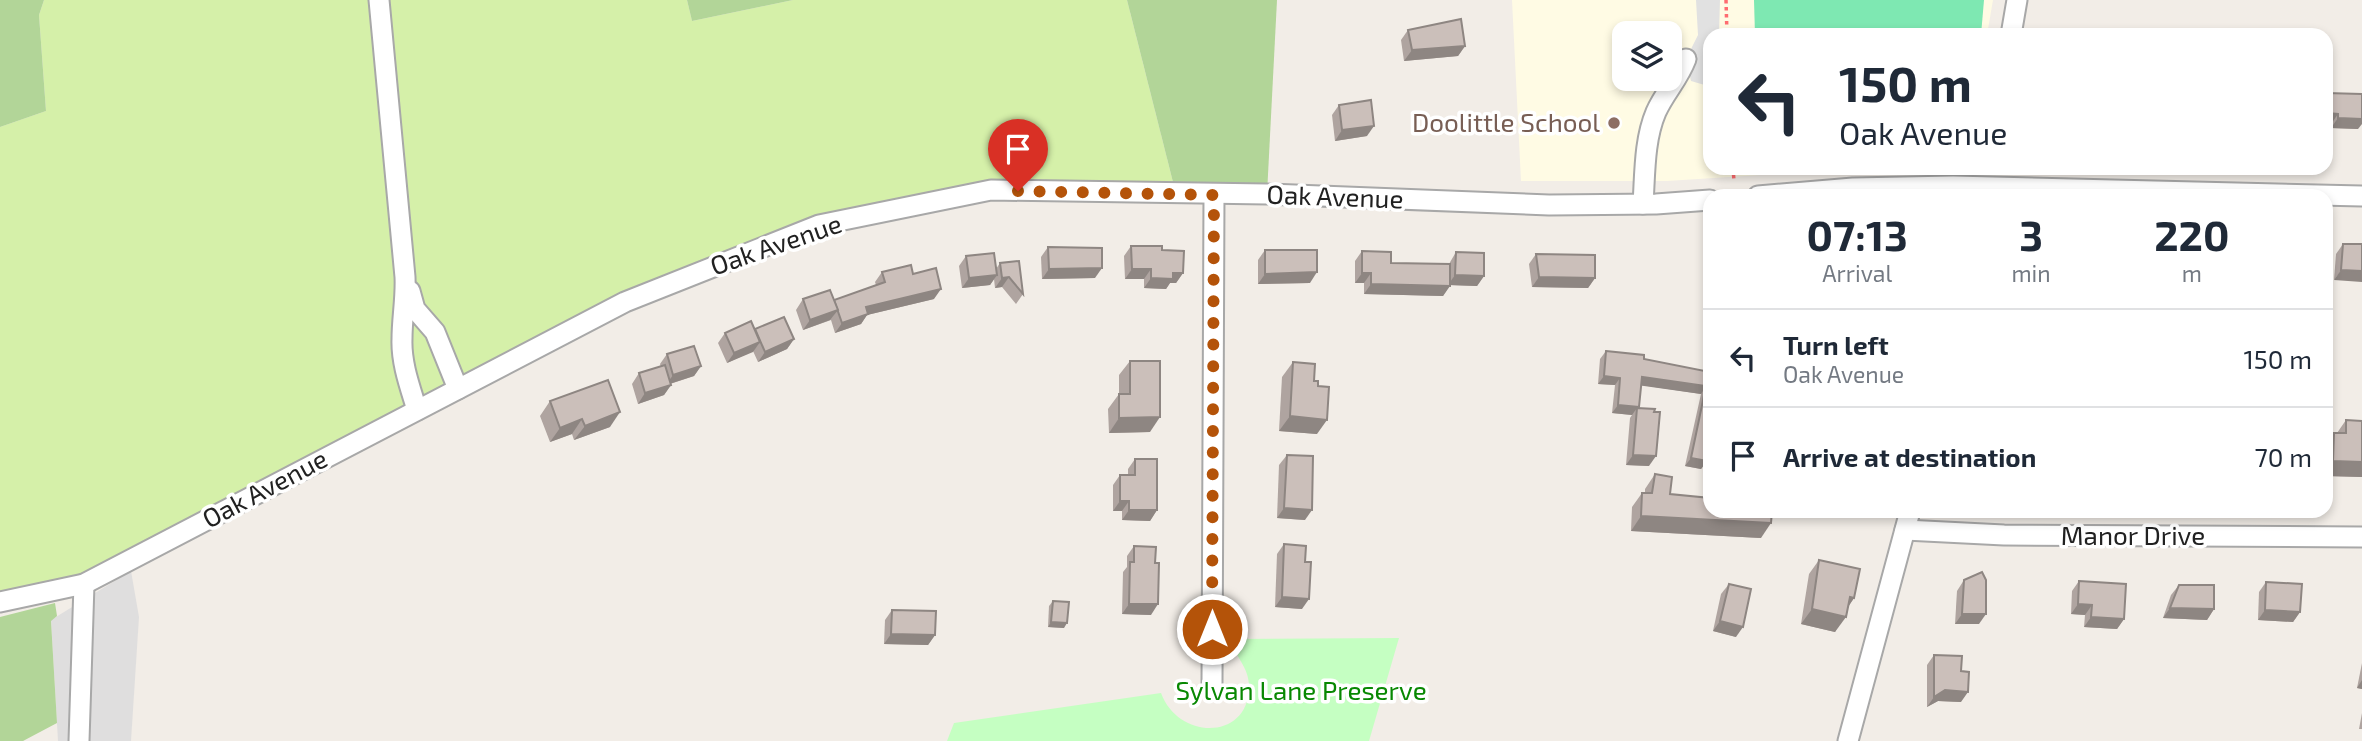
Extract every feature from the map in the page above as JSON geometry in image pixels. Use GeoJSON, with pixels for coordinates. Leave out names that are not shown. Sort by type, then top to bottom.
{"type":"FeatureCollection","features":[{"type":"Feature","properties":{"kind":"street"},"geometry":{"type":"LineString","coordinates":[[379,0],[405,277],[406,309],[401,339],[407,379],[417,410]]}},
{"type":"Feature","properties":{"kind":"street"},"geometry":{"type":"LineString","coordinates":[[2012,28],[2017,0]]}},
{"type":"Feature","properties":{"kind":"street"},"geometry":{"type":"LineString","coordinates":[[1643,204],[1647,143],[1656,112],[1678,80],[1686,59]]}},
{"type":"Feature","properties":{"kind":"street"},"geometry":{"type":"LineString","coordinates":[[1864,189],[1985,183],[2159,189]]}},
{"type":"Feature","properties":{"kind":"street","name":"Oak Avenue"},"geometry":{"type":"LineString","coordinates":[[0,602],[84,584],[625,302],[820,225],[991,190],[1267,194],[1549,205],[1703,200]]}},
{"type":"Feature","properties":{"kind":"street"},"geometry":{"type":"LineString","coordinates":[[1212,683],[1214,195]]}},
{"type":"Feature","properties":{"kind":"street"},"geometry":{"type":"LineString","coordinates":[[2333,195],[2362,196]]}},
{"type":"Feature","properties":{"kind":"street"},"geometry":{"type":"LineString","coordinates":[[405,277],[415,309],[435,332],[458,388]]}},
{"type":"Feature","properties":{"kind":"street"},"geometry":{"type":"LineString","coordinates":[[1848,741],[1907,520]]}},
{"type":"Feature","properties":{"kind":"street","name":"Manor Drive"},"geometry":{"type":"LineString","coordinates":[[1907,520],[1993,535],[2362,537]]}},
{"type":"Feature","properties":{"kind":"street"},"geometry":{"type":"LineString","coordinates":[[79,741],[84,584]]}},
{"type":"Feature","properties":{"kind":"path"},"geometry":{"type":"LineString","coordinates":[[1726,0],[1727,28]]}},
{"type":"Feature","properties":{"kind":"path"},"geometry":{"type":"LineString","coordinates":[[1734,175],[1734,181]]}},
{"type":"Feature","properties":{"kind":"shaded area","name":"Doolittle School"},"geometry":{"type":"Polygon","coordinates":[[[1512,0],[1993,0],[1988,28],[1703,28],[1703,175],[1759,175],[1667,181],[1521,181],[1512,0]]]}},
{"type":"Feature","properties":{"kind":"shaded area"},"geometry":{"type":"Polygon","coordinates":[[[1696,0],[1720,0],[1719,28],[1703,28],[1703,85],[1691,81],[1686,59],[1698,35],[1696,0]]]}},
{"type":"Feature","properties":{"kind":"shaded area"},"geometry":{"type":"Polygon","coordinates":[[[131,571],[139,617],[131,741],[58,741],[51,620],[131,571]]]}},
{"type":"Feature","properties":{"kind":"green space"},"geometry":{"type":"Polygon","coordinates":[[[0,0],[44,0],[39,15],[46,111],[0,127],[0,0]]]}},
{"type":"Feature","properties":{"kind":"green space"},"geometry":{"type":"Polygon","coordinates":[[[44,0],[687,0],[692,21],[793,0],[1127,0],[1176,194],[991,190],[819,225],[625,302],[84,584],[0,602],[0,127],[46,111],[39,15],[44,0]]]}},
{"type":"Feature","properties":{"kind":"green space"},"geometry":{"type":"Polygon","coordinates":[[[687,0],[793,0],[692,21],[687,0]]]}},
{"type":"Feature","properties":{"kind":"green space"},"geometry":{"type":"Polygon","coordinates":[[[1127,0],[1277,0],[1267,194],[1176,194],[1127,0]]]}},
{"type":"Feature","properties":{"kind":"green space"},"geometry":{"type":"Polygon","coordinates":[[[1754,0],[1984,0],[1982,28],[1755,28],[1754,0]]]}},
{"type":"Feature","properties":{"kind":"green space"},"geometry":{"type":"Polygon","coordinates":[[[55,603],[57,616],[51,621],[57,723],[23,741],[0,741],[0,617],[55,603]]]}},
{"type":"Feature","properties":{"kind":"green space","name":"Sylvan Lane Preserve"},"geometry":{"type":"Polygon","coordinates":[[[1399,638],[1369,741],[947,741],[954,723],[1161,693],[1170,709],[1182,720],[1211,728],[1225,725],[1237,717],[1246,705],[1249,688],[1245,668],[1230,639],[1399,638]]]}},
{"type":"Feature","properties":{"kind":"building"},"geometry":{"type":"Polygon","coordinates":[[[1461,19],[1465,46],[1412,50],[1408,30],[1461,19]]]}},
{"type":"Feature","properties":{"kind":"building"},"geometry":{"type":"Polygon","coordinates":[[[2333,93],[2362,94],[2362,119],[2338,118],[2338,114],[2333,114],[2333,93]]]}},
{"type":"Feature","properties":{"kind":"building"},"geometry":{"type":"Polygon","coordinates":[[[1371,100],[1374,126],[1342,130],[1339,105],[1371,100]]]}},
{"type":"Feature","properties":{"kind":"building"},"geometry":{"type":"Polygon","coordinates":[[[2343,244],[2362,244],[2362,271],[2341,270],[2343,244]]]}},
{"type":"Feature","properties":{"kind":"building"},"geometry":{"type":"Polygon","coordinates":[[[1131,246],[1162,246],[1162,250],[1184,251],[1183,273],[1173,273],[1173,279],[1151,278],[1151,269],[1132,269],[1131,246]]]}},
{"type":"Feature","properties":{"kind":"building"},"geometry":{"type":"Polygon","coordinates":[[[1048,247],[1102,248],[1102,268],[1049,269],[1048,247]]]}},
{"type":"Feature","properties":{"kind":"building"},"geometry":{"type":"Polygon","coordinates":[[[1265,250],[1317,250],[1317,272],[1265,274],[1265,250]]]}},
{"type":"Feature","properties":{"kind":"building"},"geometry":{"type":"Polygon","coordinates":[[[1362,251],[1391,252],[1391,263],[1450,264],[1450,286],[1371,284],[1371,273],[1362,273],[1362,251]]]}},
{"type":"Feature","properties":{"kind":"building"},"geometry":{"type":"Polygon","coordinates":[[[1456,252],[1484,253],[1484,276],[1455,275],[1456,252]]]}},
{"type":"Feature","properties":{"kind":"building"},"geometry":{"type":"Polygon","coordinates":[[[994,253],[997,275],[969,278],[966,256],[994,253]]]}},
{"type":"Feature","properties":{"kind":"building"},"geometry":{"type":"Polygon","coordinates":[[[1536,254],[1595,255],[1595,278],[1539,277],[1536,254]]]}},
{"type":"Feature","properties":{"kind":"building"},"geometry":{"type":"Polygon","coordinates":[[[1019,261],[1023,294],[1009,277],[1002,278],[1000,263],[1019,261]]]}},
{"type":"Feature","properties":{"kind":"building"},"geometry":{"type":"Polygon","coordinates":[[[911,265],[913,274],[936,268],[941,289],[866,307],[868,314],[842,323],[834,300],[885,282],[882,272],[911,265]]]}},
{"type":"Feature","properties":{"kind":"building"},"geometry":{"type":"Polygon","coordinates":[[[830,290],[838,310],[810,320],[803,299],[830,290]]]}},
{"type":"Feature","properties":{"kind":"building"},"geometry":{"type":"Polygon","coordinates":[[[784,317],[794,339],[765,352],[755,329],[784,317]]]}},
{"type":"Feature","properties":{"kind":"building"},"geometry":{"type":"Polygon","coordinates":[[[751,321],[760,342],[734,353],[725,333],[751,321]]]}},
{"type":"Feature","properties":{"kind":"building"},"geometry":{"type":"Polygon","coordinates":[[[694,346],[701,366],[673,375],[667,354],[694,346]]]}},
{"type":"Feature","properties":{"kind":"building"},"geometry":{"type":"Polygon","coordinates":[[[1606,351],[1644,355],[1644,359],[1703,371],[1703,386],[1642,377],[1639,407],[1618,405],[1620,378],[1604,376],[1606,351]]]}},
{"type":"Feature","properties":{"kind":"building"},"geometry":{"type":"Polygon","coordinates":[[[1130,361],[1160,361],[1160,417],[1119,418],[1119,394],[1130,394],[1130,361]]]}},
{"type":"Feature","properties":{"kind":"building"},"geometry":{"type":"Polygon","coordinates":[[[1293,362],[1315,364],[1314,381],[1318,381],[1318,386],[1329,387],[1327,420],[1290,416],[1293,362]]]}},
{"type":"Feature","properties":{"kind":"building"},"geometry":{"type":"Polygon","coordinates":[[[665,365],[671,385],[645,393],[639,373],[665,365]]]}},
{"type":"Feature","properties":{"kind":"building"},"geometry":{"type":"Polygon","coordinates":[[[608,380],[620,412],[585,426],[582,419],[560,428],[550,401],[608,380]]]}},
{"type":"Feature","properties":{"kind":"building"},"geometry":{"type":"Polygon","coordinates":[[[1703,400],[1703,460],[1691,458],[1703,400]]]}},
{"type":"Feature","properties":{"kind":"building"},"geometry":{"type":"Polygon","coordinates":[[[1637,408],[1660,412],[1656,456],[1633,455],[1637,408]]]}},
{"type":"Feature","properties":{"kind":"building"},"geometry":{"type":"Polygon","coordinates":[[[2346,420],[2362,421],[2362,462],[2333,461],[2334,433],[2346,433],[2346,420]]]}},
{"type":"Feature","properties":{"kind":"building"},"geometry":{"type":"Polygon","coordinates":[[[1287,455],[1313,456],[1312,510],[1284,508],[1287,455]]]}},
{"type":"Feature","properties":{"kind":"building"},"geometry":{"type":"Polygon","coordinates":[[[1135,459],[1157,459],[1157,510],[1129,510],[1129,501],[1120,501],[1120,475],[1135,475],[1135,459]]]}},
{"type":"Feature","properties":{"kind":"building"},"geometry":{"type":"Polygon","coordinates":[[[1655,474],[1672,477],[1670,494],[1703,497],[1703,518],[1771,518],[1771,523],[1641,516],[1642,493],[1652,493],[1655,474]]]}},
{"type":"Feature","properties":{"kind":"building"},"geometry":{"type":"Polygon","coordinates":[[[1284,544],[1306,546],[1305,562],[1311,562],[1309,599],[1282,597],[1284,544]]]}},
{"type":"Feature","properties":{"kind":"building"},"geometry":{"type":"Polygon","coordinates":[[[1134,546],[1156,547],[1155,563],[1159,563],[1158,604],[1129,604],[1130,562],[1134,562],[1134,546]]]}},
{"type":"Feature","properties":{"kind":"building"},"geometry":{"type":"Polygon","coordinates":[[[1819,560],[1860,569],[1854,598],[1850,597],[1846,617],[1812,609],[1819,560]]]}},
{"type":"Feature","properties":{"kind":"building"},"geometry":{"type":"Polygon","coordinates":[[[1982,572],[1986,580],[1986,614],[1962,614],[1964,580],[1982,572]]]}},
{"type":"Feature","properties":{"kind":"building"},"geometry":{"type":"Polygon","coordinates":[[[2079,581],[2126,584],[2124,619],[2091,617],[2092,605],[2078,604],[2079,581]]]}},
{"type":"Feature","properties":{"kind":"building"},"geometry":{"type":"Polygon","coordinates":[[[2266,582],[2302,584],[2300,612],[2265,610],[2266,582]]]}},
{"type":"Feature","properties":{"kind":"building"},"geometry":{"type":"Polygon","coordinates":[[[1729,584],[1751,589],[1743,627],[1720,621],[1729,584]]]}},
{"type":"Feature","properties":{"kind":"building"},"geometry":{"type":"Polygon","coordinates":[[[2179,585],[2214,585],[2214,609],[2170,608],[2179,585]]]}},
{"type":"Feature","properties":{"kind":"building"},"geometry":{"type":"Polygon","coordinates":[[[1053,601],[1069,602],[1067,623],[1051,622],[1053,601]]]}},
{"type":"Feature","properties":{"kind":"building"},"geometry":{"type":"Polygon","coordinates":[[[892,610],[936,611],[935,635],[891,634],[892,610]]]}},
{"type":"Feature","properties":{"kind":"building"},"geometry":{"type":"Polygon","coordinates":[[[1934,655],[1962,656],[1961,671],[1969,672],[1968,692],[1945,690],[1934,697],[1934,655]]]}},
{"type":"Feature","properties":{"kind":"place","name":"Doolittle School"},"geometry":{"type":"Point","coordinates":[1614,123]}},
{"type":"Feature","properties":{"kind":"route"},"geometry":{"type":"LineString","coordinates":[[1018,191],[1214,195],[1212,629]]}}]}
